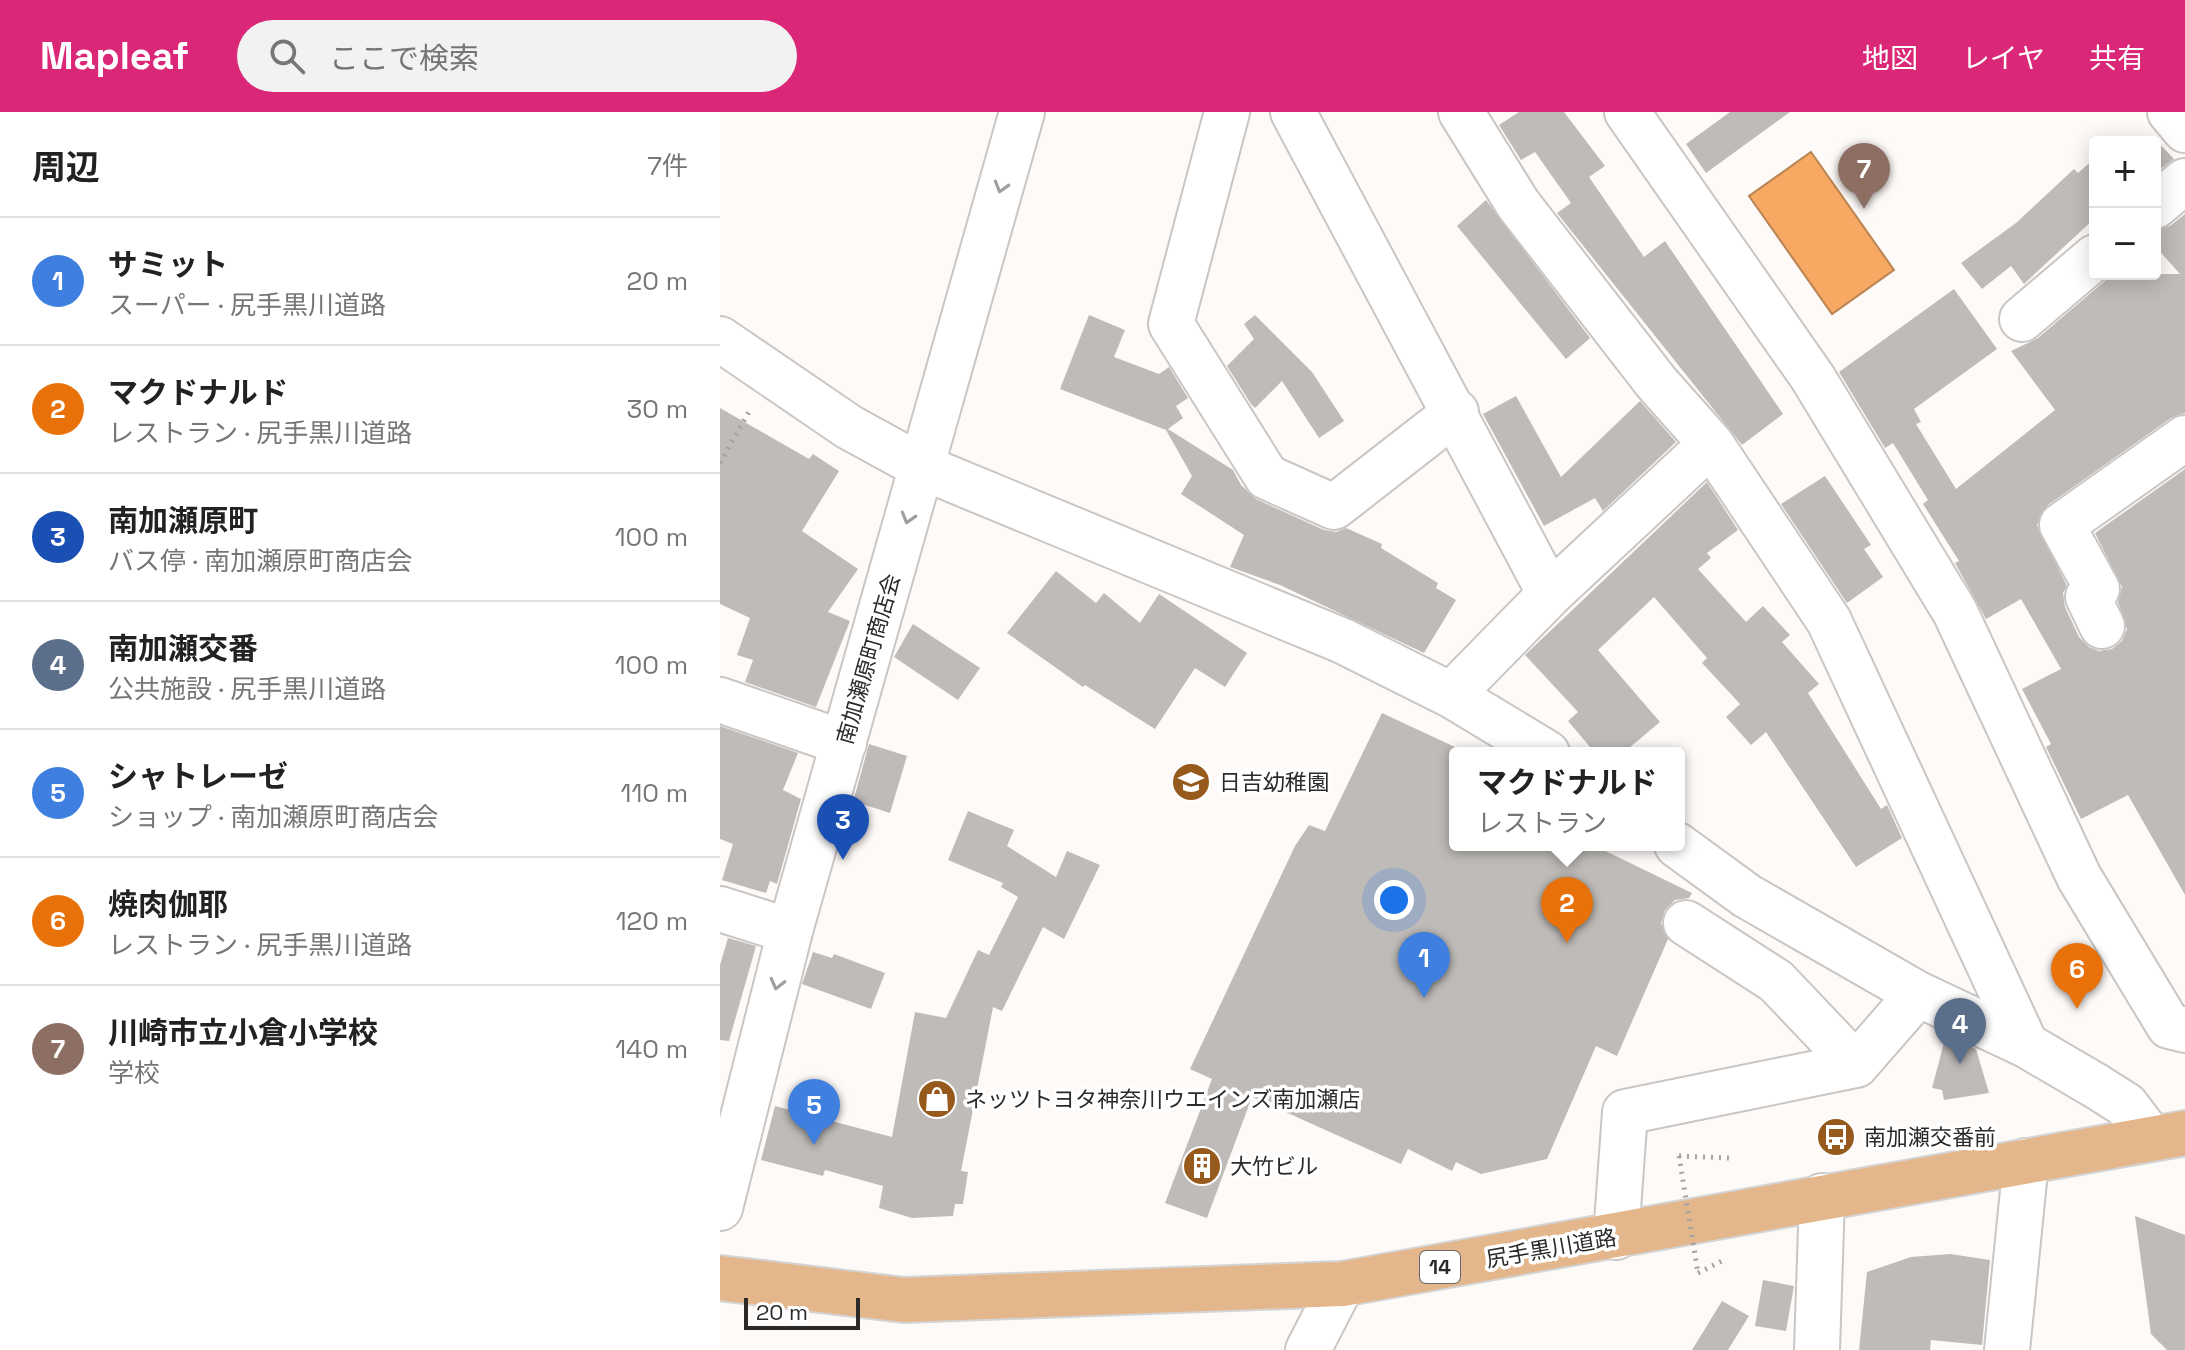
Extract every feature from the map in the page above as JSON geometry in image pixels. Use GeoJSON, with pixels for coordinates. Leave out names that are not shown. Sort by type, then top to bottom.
{"type":"FeatureCollection","features":[{"type":"Feature","properties":{"kind":"main road","name":"尻手黒川道路"},"geometry":{"type":"LineString","coordinates":[[720,1278],[904,1300],[1342,1284],[2168,1136]]}},
{"type":"Feature","properties":{"kind":"street","name":"南加瀬原町商店会"},"geometry":{"type":"LineString","coordinates":[[720,1208],[790,931],[1022,112]]}},
{"type":"Feature","properties":{"kind":"street"},"geometry":{"type":"LineString","coordinates":[[1227,112],[1171,324],[1267,477],[1334,507],[1456,412]]}},
{"type":"Feature","properties":{"kind":"street"},"geometry":{"type":"LineString","coordinates":[[1293,112],[1456,412],[1550,594]]}},
{"type":"Feature","properties":{"kind":"street"},"geometry":{"type":"LineString","coordinates":[[1461,112],[1518,204],[1656,382],[1711,444],[1829,621],[2026,1045]]}},
{"type":"Feature","properties":{"kind":"street"},"geometry":{"type":"LineString","coordinates":[[1627,112],[1813,378],[1955,612],[2079,877],[2169,1026],[2185,1030]]}},
{"type":"Feature","properties":{"kind":"street"},"geometry":{"type":"LineString","coordinates":[[2170,112],[2185,130]]}},
{"type":"Feature","properties":{"kind":"street"},"geometry":{"type":"LineString","coordinates":[[2161,201],[2185,181]]}},
{"type":"Feature","properties":{"kind":"street"},"geometry":{"type":"LineString","coordinates":[[2022,319],[2089,262]]}},
{"type":"Feature","properties":{"kind":"street"},"geometry":{"type":"LineString","coordinates":[[720,339],[849,427],[922,467],[1343,641],[1451,695],[1537,747]]}},
{"type":"Feature","properties":{"kind":"street"},"geometry":{"type":"LineString","coordinates":[[2102,626],[2088,597],[2097,589],[2062,525],[2185,438]]}},
{"type":"Feature","properties":{"kind":"street"},"geometry":{"type":"LineString","coordinates":[[1451,695],[1550,594],[1711,444]]}},
{"type":"Feature","properties":{"kind":"street"},"geometry":{"type":"LineString","coordinates":[[720,700],[844,743]]}},
{"type":"Feature","properties":{"kind":"street"},"geometry":{"type":"LineString","coordinates":[[1685,851],[1747,896],[1918,994],[2026,1045],[2126,1105],[2168,1136]]}},
{"type":"Feature","properties":{"kind":"street"},"geometry":{"type":"LineString","coordinates":[[720,909],[790,931]]}},
{"type":"Feature","properties":{"kind":"street"},"geometry":{"type":"LineString","coordinates":[[1686,923],[1776,981],[1856,1065]]}},
{"type":"Feature","properties":{"kind":"street"},"geometry":{"type":"LineString","coordinates":[[1616,1237],[1625,1112],[1856,1065],[1918,994]]}},
{"type":"Feature","properties":{"kind":"street"},"geometry":{"type":"LineString","coordinates":[[2007,1350],[2026,1161]]}},
{"type":"Feature","properties":{"kind":"street"},"geometry":{"type":"LineString","coordinates":[[1817,1350],[1822,1196]]}},
{"type":"Feature","properties":{"kind":"street"},"geometry":{"type":"LineString","coordinates":[[1308,1350],[1342,1284]]}},
{"type":"Feature","properties":{"kind":"path"},"geometry":{"type":"LineString","coordinates":[[720,463],[772,373]]}},
{"type":"Feature","properties":{"kind":"path"},"geometry":{"type":"LineString","coordinates":[[1729,1158],[1679,1156],[1698,1273],[1736,1255]]}},
{"type":"Feature","properties":{"kind":"shaded area"},"geometry":{"type":"Polygon","coordinates":[[[1811,152],[1894,270],[1832,314],[1749,196],[1811,152]]]}},
{"type":"Feature","properties":{"kind":"building"},"geometry":{"type":"Polygon","coordinates":[[[1519,112],[1564,112],[1605,166],[1589,177],[1644,257],[1665,241],[1783,414],[1742,445],[1557,213],[1571,203],[1535,152],[1521,160],[1499,125],[1519,112]]]}},
{"type":"Feature","properties":{"kind":"building"},"geometry":{"type":"Polygon","coordinates":[[[1730,112],[1790,112],[1706,173],[1686,144],[1730,112]]]}},
{"type":"Feature","properties":{"kind":"building"},"geometry":{"type":"Polygon","coordinates":[[[2161,145],[2174,159],[2161,169],[2161,145]]]}},
{"type":"Feature","properties":{"kind":"building"},"geometry":{"type":"Polygon","coordinates":[[[2089,163],[2089,224],[2024,284],[2011,266],[1982,289],[1961,263],[2016,223],[2074,169],[2078,173],[2089,163]]]}},
{"type":"Feature","properties":{"kind":"building"},"geometry":{"type":"Polygon","coordinates":[[[1486,200],[1590,338],[1566,359],[1457,226],[1486,200]]]}},
{"type":"Feature","properties":{"kind":"building"},"geometry":{"type":"Polygon","coordinates":[[[2185,214],[2185,413],[2171,418],[2048,505],[2037,525],[2067,586],[2063,593],[2065,607],[2079,637],[2089,647],[2099,651],[2112,649],[2122,641],[2127,629],[2118,602],[2122,587],[2095,533],[2185,469],[2185,895],[2128,795],[2081,819],[2046,747],[2051,744],[2022,689],[2061,669],[2021,599],[1986,619],[1955,563],[1959,561],[1923,504],[1928,500],[1893,443],[1885,448],[1839,372],[1954,289],[1997,349],[1914,409],[1921,422],[1916,424],[1956,489],[2055,410],[2011,351],[2038,338],[2106,280],[2161,280],[2161,274],[2180,274],[2161,253],[2161,228],[2170,226],[2185,214]]]}},
{"type":"Feature","properties":{"kind":"building"},"geometry":{"type":"Polygon","coordinates":[[[1089,315],[1125,330],[1114,357],[1159,374],[1169,367],[1188,398],[1176,406],[1183,418],[1168,429],[1233,470],[1241,485],[1256,499],[1324,530],[1336,532],[1346,528],[1382,544],[1381,548],[1438,583],[1436,588],[1456,600],[1424,653],[1280,585],[1230,567],[1244,535],[1181,494],[1192,476],[1166,430],[1060,389],[1089,315]]]}},
{"type":"Feature","properties":{"kind":"building"},"geometry":{"type":"Polygon","coordinates":[[[1255,315],[1312,372],[1344,421],[1319,438],[1282,381],[1255,408],[1227,366],[1254,339],[1244,324],[1255,315]]]}},
{"type":"Feature","properties":{"kind":"building"},"geometry":{"type":"Polygon","coordinates":[[[1516,396],[1561,477],[1640,401],[1676,442],[1603,511],[1595,498],[1544,526],[1483,414],[1516,396]]]}},
{"type":"Feature","properties":{"kind":"building"},"geometry":{"type":"Polygon","coordinates":[[[720,408],[809,459],[813,454],[839,471],[802,531],[858,569],[828,612],[850,621],[816,707],[745,682],[753,660],[737,655],[750,618],[720,604],[720,408]]]}},
{"type":"Feature","properties":{"kind":"building"},"geometry":{"type":"Polygon","coordinates":[[[1825,476],[1871,545],[1864,549],[1883,577],[1847,603],[1781,504],[1825,476]]]}},
{"type":"Feature","properties":{"kind":"building"},"geometry":{"type":"Polygon","coordinates":[[[1707,482],[1738,530],[1707,553],[1711,558],[1698,569],[1746,622],[1763,606],[1790,635],[1782,642],[1819,684],[1808,693],[1881,809],[1887,805],[1902,838],[1856,867],[1766,732],[1751,745],[1726,717],[1740,704],[1702,663],[1707,658],[1654,597],[1598,650],[1660,722],[1630,747],[1590,747],[1568,721],[1578,712],[1525,655],[1707,482]]]}},
{"type":"Feature","properties":{"kind":"building"},"geometry":{"type":"Polygon","coordinates":[[[1056,571],[1096,603],[1104,593],[1140,623],[1159,594],[1247,653],[1225,687],[1195,668],[1155,729],[1085,685],[1083,687],[1007,633],[1056,571]]]}},
{"type":"Feature","properties":{"kind":"building"},"geometry":{"type":"Polygon","coordinates":[[[913,624],[980,668],[958,700],[894,657],[913,624]]]}},
{"type":"Feature","properties":{"kind":"building"},"geometry":{"type":"Polygon","coordinates":[[[1382,713],[1455,747],[1449,747],[1449,851],[1605,851],[1692,893],[1689,898],[1675,900],[1665,910],[1661,923],[1668,939],[1617,1056],[1596,1046],[1547,1159],[1481,1174],[1456,1162],[1452,1171],[1408,1149],[1401,1164],[1252,1097],[1207,1218],[1165,1203],[1212,1079],[1190,1069],[1295,846],[1309,825],[1325,831],[1382,713]]]}},
{"type":"Feature","properties":{"kind":"building"},"geometry":{"type":"Polygon","coordinates":[[[720,726],[798,753],[783,790],[801,799],[777,884],[770,881],[766,893],[722,880],[733,844],[720,839],[720,726]]]}},
{"type":"Feature","properties":{"kind":"building"},"geometry":{"type":"Polygon","coordinates":[[[869,744],[907,756],[890,813],[862,804],[858,815],[850,813],[869,744]]]}},
{"type":"Feature","properties":{"kind":"building"},"geometry":{"type":"Polygon","coordinates":[[[968,811],[1014,830],[1007,846],[1056,877],[1067,851],[1100,865],[1064,939],[1043,927],[1002,1011],[993,1007],[961,1171],[968,1172],[963,1204],[955,1204],[953,1216],[912,1218],[879,1208],[883,1186],[825,1170],[823,1176],[761,1160],[775,1106],[892,1137],[915,1012],[946,1018],[978,950],[989,955],[1018,897],[1001,887],[1003,883],[948,860],[968,811]]]}},
{"type":"Feature","properties":{"kind":"building"},"geometry":{"type":"Polygon","coordinates":[[[728,938],[756,946],[729,1041],[720,1040],[720,965],[728,938]]]}},
{"type":"Feature","properties":{"kind":"building"},"geometry":{"type":"Polygon","coordinates":[[[813,952],[832,958],[834,954],[885,973],[871,1009],[802,984],[813,952]]]}},
{"type":"Feature","properties":{"kind":"building"},"geometry":{"type":"Polygon","coordinates":[[[1946,1035],[1976,1049],[1989,1093],[1944,1100],[1942,1090],[1932,1088],[1946,1035]]]}},
{"type":"Feature","properties":{"kind":"building"},"geometry":{"type":"Polygon","coordinates":[[[2135,1216],[2185,1235],[2185,1350],[2167,1350],[2151,1334],[2135,1216]]]}},
{"type":"Feature","properties":{"kind":"building"},"geometry":{"type":"Polygon","coordinates":[[[1950,1254],[1990,1260],[1982,1345],[1931,1340],[1930,1350],[1859,1350],[1867,1272],[1911,1257],[1950,1254]]]}},
{"type":"Feature","properties":{"kind":"building"},"geometry":{"type":"Polygon","coordinates":[[[1763,1280],[1794,1286],[1786,1331],[1755,1326],[1763,1280]]]}},
{"type":"Feature","properties":{"kind":"building"},"geometry":{"type":"Polygon","coordinates":[[[1722,1301],[1749,1316],[1728,1350],[1692,1350],[1722,1301]]]}},
{"type":"Feature","properties":{"kind":"place","name":"川崎市立小倉小学校"},"geometry":{"type":"Point","coordinates":[1864,209]}},
{"type":"Feature","properties":{"kind":"place","name":"日吉幼稚園"},"geometry":{"type":"Point","coordinates":[1191,782]}},
{"type":"Feature","properties":{"kind":"place","name":"南加瀬原町"},"geometry":{"type":"Point","coordinates":[843,860]}},
{"type":"Feature","properties":{"kind":"place","name":"マクドナルド"},"geometry":{"type":"Point","coordinates":[1567,943]}},
{"type":"Feature","properties":{"kind":"place","name":"サミット"},"geometry":{"type":"Point","coordinates":[1424,998]}},
{"type":"Feature","properties":{"kind":"place","name":"焼肉伽耶"},"geometry":{"type":"Point","coordinates":[2077,1009]}},
{"type":"Feature","properties":{"kind":"place","name":"南加瀬交番"},"geometry":{"type":"Point","coordinates":[1960,1064]}},
{"type":"Feature","properties":{"kind":"place","name":"ネッツトヨタ神奈川ウエインズ南加瀬店"},"geometry":{"type":"Point","coordinates":[937,1099]}},
{"type":"Feature","properties":{"kind":"place","name":"南加瀬交番前"},"geometry":{"type":"Point","coordinates":[1836,1137]}},
{"type":"Feature","properties":{"kind":"place","name":"シャトレーゼ"},"geometry":{"type":"Point","coordinates":[814,1145]}},
{"type":"Feature","properties":{"kind":"place","name":"大竹ビル"},"geometry":{"type":"Point","coordinates":[1202,1166]}}]}
